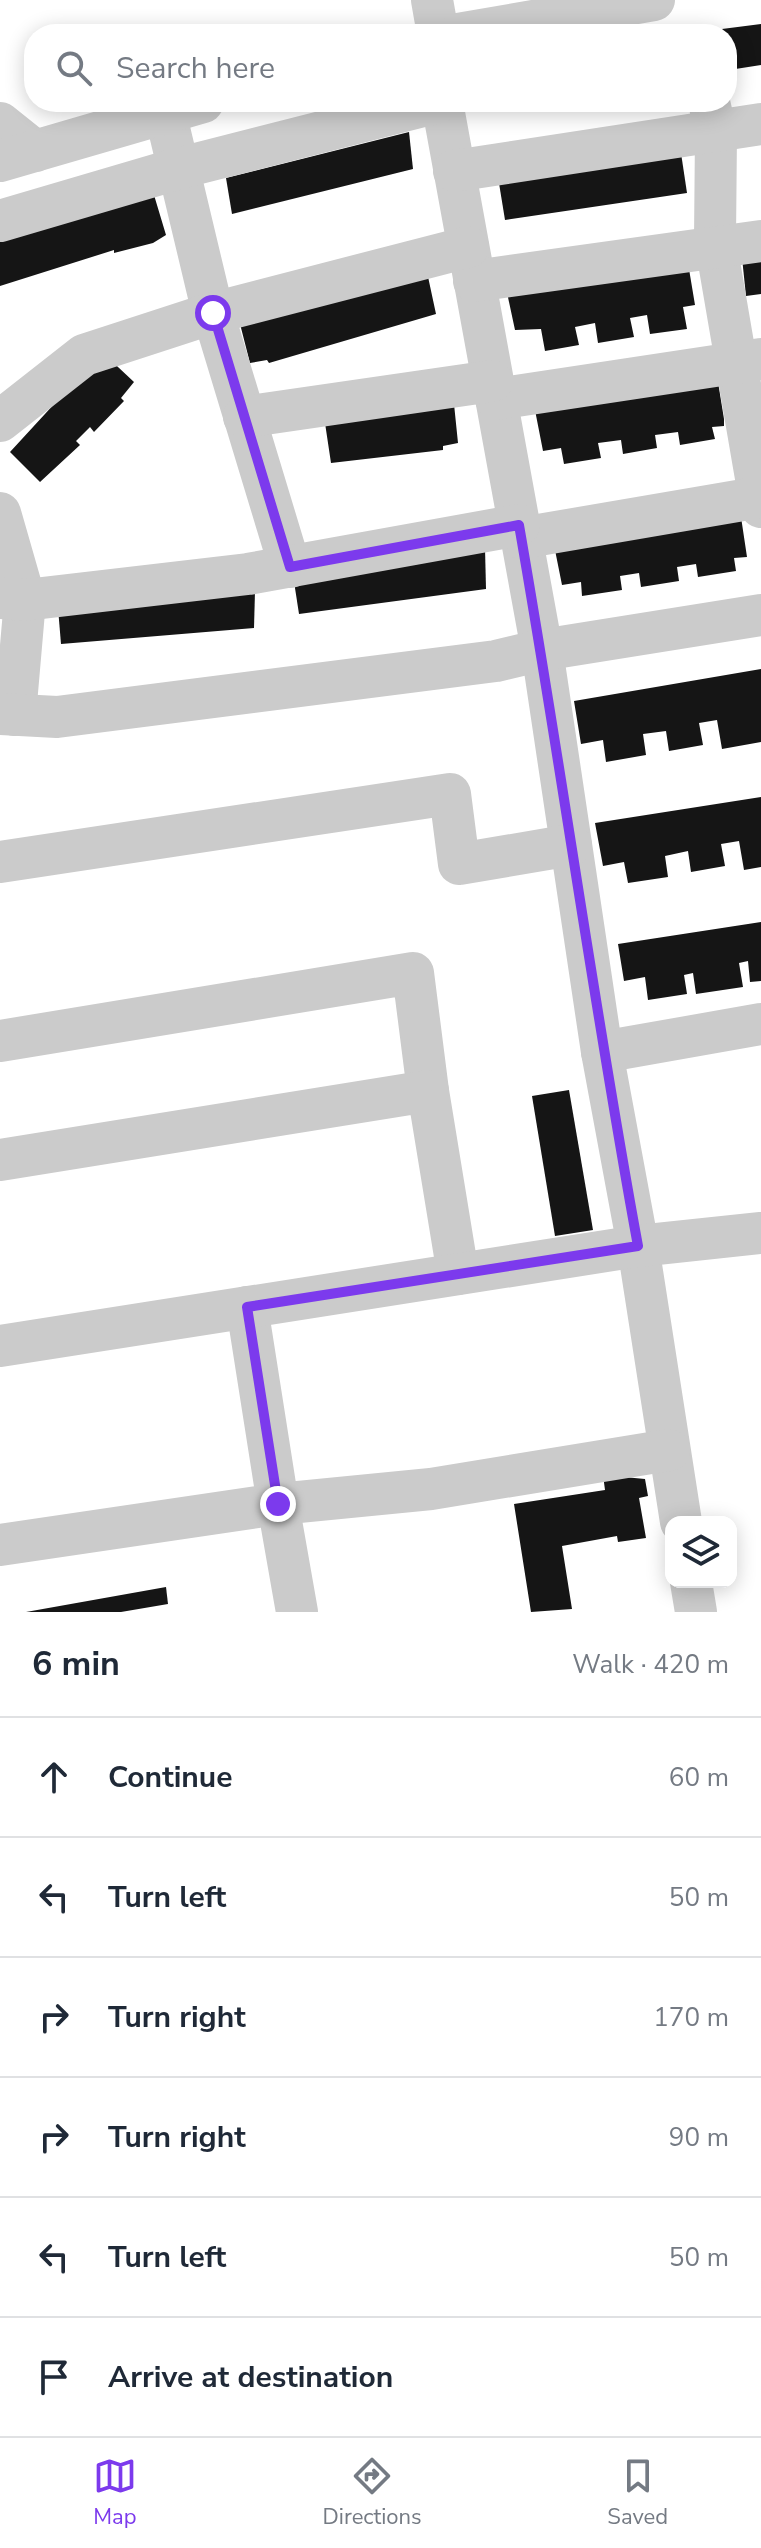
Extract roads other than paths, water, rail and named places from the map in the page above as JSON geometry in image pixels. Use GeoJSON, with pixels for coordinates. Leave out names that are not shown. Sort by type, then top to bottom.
{"type":"FeatureCollection","features":[{"type":"Feature","properties":{"kind":"street"},"geometry":{"type":"LineString","coordinates":[[432,0],[436,24]]}},
{"type":"Feature","properties":{"kind":"street"},"geometry":{"type":"LineString","coordinates":[[516,24],[654,0]]}},
{"type":"Feature","properties":{"kind":"street"},"geometry":{"type":"LineString","coordinates":[[0,123],[18,156],[167,112]]}},
{"type":"Feature","properties":{"kind":"street"},"geometry":{"type":"LineString","coordinates":[[184,112],[180,168],[213,313],[290,567]]}},
{"type":"Feature","properties":{"kind":"street"},"geometry":{"type":"LineString","coordinates":[[0,221],[180,168],[401,112]]}},
{"type":"Feature","properties":{"kind":"street"},"geometry":{"type":"LineString","coordinates":[[442,112],[542,650],[602,1052],[638,1246],[680,1516]]}},
{"type":"Feature","properties":{"kind":"street"},"geometry":{"type":"LineString","coordinates":[[454,171],[713,117],[761,124]]}},
{"type":"Feature","properties":{"kind":"street"},"geometry":{"type":"LineString","coordinates":[[12,599],[290,567],[760,500],[748,362],[716,248],[713,117]]}},
{"type":"Feature","properties":{"kind":"street"},"geometry":{"type":"LineString","coordinates":[[0,421],[84,355],[213,313],[471,264],[716,248],[761,241]]}},
{"type":"Feature","properties":{"kind":"street"},"geometry":{"type":"LineString","coordinates":[[244,417],[748,362]]}},
{"type":"Feature","properties":{"kind":"street"},"geometry":{"type":"LineString","coordinates":[[0,513],[12,599],[8,715],[57,717],[496,661],[542,650],[761,615]]}},
{"type":"Feature","properties":{"kind":"street"},"geometry":{"type":"LineString","coordinates":[[0,862],[450,794],[459,864],[571,845]]}},
{"type":"Feature","properties":{"kind":"street"},"geometry":{"type":"LineString","coordinates":[[0,1041],[413,973],[428,1091],[458,1274]]}},
{"type":"Feature","properties":{"kind":"street"},"geometry":{"type":"LineString","coordinates":[[602,1052],[761,1024]]}},
{"type":"Feature","properties":{"kind":"street"},"geometry":{"type":"LineString","coordinates":[[0,1160],[428,1091]]}},
{"type":"Feature","properties":{"kind":"street"},"geometry":{"type":"LineString","coordinates":[[0,1346],[638,1246],[761,1233]]}},
{"type":"Feature","properties":{"kind":"street"},"geometry":{"type":"LineString","coordinates":[[247,1307],[297,1612]]}},
{"type":"Feature","properties":{"kind":"street"},"geometry":{"type":"LineString","coordinates":[[0,1545],[278,1504],[431,1489],[669,1450]]}},
{"type":"Feature","properties":{"kind":"street"},"geometry":{"type":"LineString","coordinates":[[692,1588],[696,1612]]}}]}
